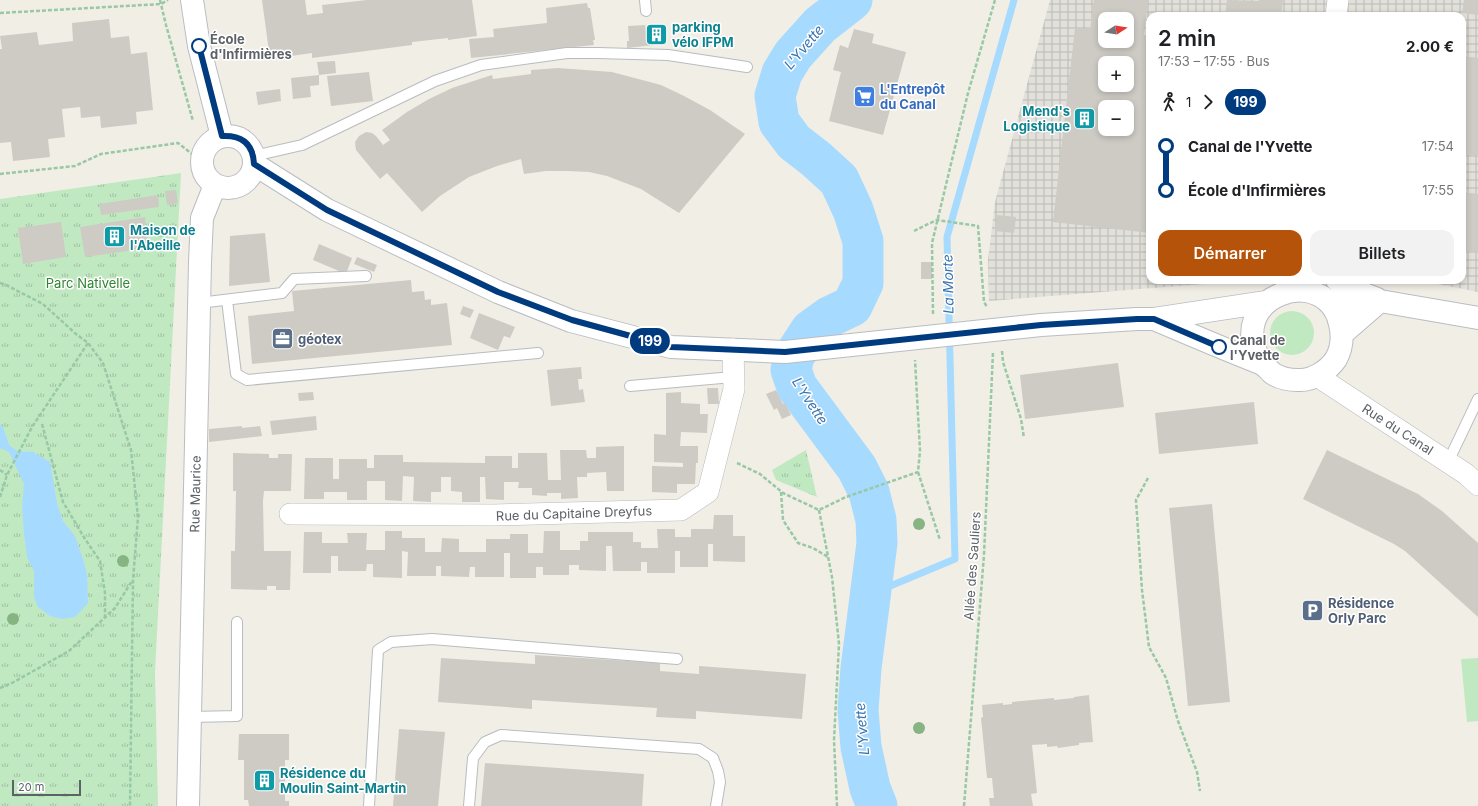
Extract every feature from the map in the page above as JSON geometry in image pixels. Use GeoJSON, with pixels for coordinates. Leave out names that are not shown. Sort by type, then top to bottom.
{"type":"FeatureCollection","features":[{"type":"Feature","properties":{"kind":"street"},"geometry":{"type":"LineString","coordinates":[[192,0],[199,46],[222,136]]}},
{"type":"Feature","properties":{"kind":"street"},"geometry":{"type":"LineString","coordinates":[[1336,12],[1338,0]]}},
{"type":"Feature","properties":{"kind":"street"},"geometry":{"type":"LineString","coordinates":[[222,136],[231,136],[242,140],[251,148],[254,160],[252,172],[248,180],[232,188],[223,188],[215,185],[209,181],[205,175],[203,155],[209,143],[222,136]]}},
{"type":"Feature","properties":{"kind":"street"},"geometry":{"type":"LineString","coordinates":[[254,160],[327,210],[498,292],[564,318],[671,347],[785,352],[1000,329],[1056,324],[1154,319],[1266,302]]}},
{"type":"Feature","properties":{"kind":"street","name":"Rue Maurice"},"geometry":{"type":"LineString","coordinates":[[188,806],[202,218],[215,185]]}},
{"type":"Feature","properties":{"kind":"street"},"geometry":{"type":"LineString","coordinates":[[1342,284],[1380,300],[1478,318]]}},
{"type":"Feature","properties":{"kind":"street"},"geometry":{"type":"LineString","coordinates":[[1154,319],[1262,364],[1274,374],[1288,380],[1302,380],[1317,376],[1327,369],[1336,359],[1341,347],[1342,334],[1339,319],[1332,306],[1304,285],[1277,295],[1266,302],[1258,313],[1253,326],[1252,339],[1255,353],[1262,364]]}},
{"type":"Feature","properties":{"kind":"street"},"geometry":{"type":"LineString","coordinates":[[1332,306],[1380,300]]}},
{"type":"Feature","properties":{"kind":"street"},"geometry":{"type":"LineString","coordinates":[[1342,334],[1380,300]]}},
{"type":"Feature","properties":{"kind":"street","name":"Rue du Capitaine Dreyfus"},"geometry":{"type":"LineString","coordinates":[[290,514],[494,516],[681,510],[708,492],[734,389],[734,350]]}},
{"type":"Feature","properties":{"kind":"street","name":"Rue du Canal"},"geometry":{"type":"LineString","coordinates":[[1317,376],[1466,474],[1478,485]]}},
{"type":"Feature","properties":{"kind":"lane"},"geometry":{"type":"LineString","coordinates":[[645,0],[646,11]]}},
{"type":"Feature","properties":{"kind":"lane"},"geometry":{"type":"LineString","coordinates":[[254,160],[302,145],[435,81],[481,65],[566,53],[590,53],[668,55],[747,67]]}},
{"type":"Feature","properties":{"kind":"lane"},"geometry":{"type":"LineString","coordinates":[[199,303],[282,293],[294,279],[366,276]]}},
{"type":"Feature","properties":{"kind":"lane"},"geometry":{"type":"LineString","coordinates":[[226,300],[236,374],[247,380],[538,353]]}},
{"type":"Feature","properties":{"kind":"lane"},"geometry":{"type":"LineString","coordinates":[[630,386],[733,377]]}},
{"type":"Feature","properties":{"kind":"lane"},"geometry":{"type":"LineString","coordinates":[[1448,462],[1478,399]]}},
{"type":"Feature","properties":{"kind":"lane"},"geometry":{"type":"LineString","coordinates":[[190,717],[238,716],[237,622]]}},
{"type":"Feature","properties":{"kind":"lane"},"geometry":{"type":"LineString","coordinates":[[370,806],[378,650],[391,642],[432,640],[677,659]]}},
{"type":"Feature","properties":{"kind":"lane"},"geometry":{"type":"LineString","coordinates":[[469,806],[473,758],[485,742],[501,735],[699,749],[713,758],[718,771],[720,782],[716,806]]}},
{"type":"Feature","properties":{"kind":"path"},"geometry":{"type":"LineString","coordinates":[[160,0],[203,155]]}},
{"type":"Feature","properties":{"kind":"path"},"geometry":{"type":"LineString","coordinates":[[0,13],[161,4],[168,0]]}},
{"type":"Feature","properties":{"kind":"path"},"geometry":{"type":"LineString","coordinates":[[940,540],[918,472],[920,451],[923,337],[934,302],[932,243],[968,93],[996,0]]}},
{"type":"Feature","properties":{"kind":"path"},"geometry":{"type":"LineString","coordinates":[[0,174],[75,166],[101,154],[178,144],[203,155]]}},
{"type":"Feature","properties":{"kind":"path"},"geometry":{"type":"LineString","coordinates":[[914,231],[937,220],[978,226],[984,302],[1000,329],[1003,362],[1021,419],[1024,438]]}},
{"type":"Feature","properties":{"kind":"path"},"geometry":{"type":"LineString","coordinates":[[0,284],[6,285],[43,304],[88,343],[103,363],[131,450],[138,517],[133,580],[130,806]]}},
{"type":"Feature","properties":{"kind":"path","name":"Allée des Sauliers"},"geometry":{"type":"LineString","coordinates":[[964,806],[984,555],[994,344],[1000,329]]}},
{"type":"Feature","properties":{"kind":"path"},"geometry":{"type":"LineString","coordinates":[[0,497],[7,475],[32,427],[88,343]]}},
{"type":"Feature","properties":{"kind":"path"},"geometry":{"type":"LineString","coordinates":[[42,424],[63,502],[100,561],[105,593],[104,617]]}},
{"type":"Feature","properties":{"kind":"path"},"geometry":{"type":"LineString","coordinates":[[718,451],[744,467],[760,474],[781,492],[819,510]]}},
{"type":"Feature","properties":{"kind":"path"},"geometry":{"type":"LineString","coordinates":[[0,470],[7,475]]}},
{"type":"Feature","properties":{"kind":"path"},"geometry":{"type":"LineString","coordinates":[[819,510],[846,497],[918,472]]}},
{"type":"Feature","properties":{"kind":"path"},"geometry":{"type":"LineString","coordinates":[[1148,478],[1136,500],[1142,590],[1149,647],[1166,678],[1178,721],[1197,772],[1200,791]]}},
{"type":"Feature","properties":{"kind":"path"},"geometry":{"type":"LineString","coordinates":[[781,492],[783,520],[798,543],[813,548],[828,558]]}},
{"type":"Feature","properties":{"kind":"path"},"geometry":{"type":"LineString","coordinates":[[819,510],[832,577],[839,644],[834,740],[837,806]]}},
{"type":"Feature","properties":{"kind":"path"},"geometry":{"type":"LineString","coordinates":[[0,688],[12,684],[69,651],[115,608],[133,580]]}},
{"type":"Feature","properties":{"kind":"shaded area"},"geometry":{"type":"Polygon","coordinates":[[[1050,0],[1478,0],[1478,292],[1438,284],[1466,284],[1466,12],[1146,12],[1146,284],[1204,284],[989,301],[988,260],[995,202],[1050,0]]]}},
{"type":"Feature","properties":{"kind":"green space","name":"Parc Nativelle"},"geometry":{"type":"Polygon","coordinates":[[[181,173],[155,672],[158,806],[0,806],[0,199],[181,173]]]}},
{"type":"Feature","properties":{"kind":"green space"},"geometry":{"type":"Polygon","coordinates":[[[1292,311],[1304,315],[1310,321],[1314,333],[1310,345],[1304,351],[1292,355],[1280,351],[1274,345],[1270,333],[1274,321],[1280,315],[1292,311]]]}},
{"type":"Feature","properties":{"kind":"green space"},"geometry":{"type":"Polygon","coordinates":[[[806,450],[817,497],[776,480],[772,470],[806,450]]]}},
{"type":"Feature","properties":{"kind":"green space"},"geometry":{"type":"Polygon","coordinates":[[[1478,658],[1478,721],[1467,722],[1461,659],[1478,658]]]}},
{"type":"Feature","properties":{"kind":"water"},"geometry":{"type":"Polygon","coordinates":[[[0,424],[3,427],[9,445],[17,451],[33,452],[50,462],[57,503],[63,521],[75,536],[87,574],[88,603],[75,617],[62,619],[50,616],[38,607],[34,597],[34,571],[27,557],[24,533],[22,507],[24,484],[9,452],[0,448],[0,424]]]}},
{"type":"Feature","properties":{"kind":"building"},"geometry":{"type":"Polygon","coordinates":[[[262,0],[305,0],[307,15],[323,13],[322,5],[367,0],[472,0],[477,36],[448,40],[448,38],[412,42],[412,45],[312,58],[312,53],[270,59],[262,0]]]}},
{"type":"Feature","properties":{"kind":"building","name":"Mend's Logistique"},"geometry":{"type":"Polygon","coordinates":[[[1094,0],[1148,0],[1144,35],[1146,35],[1146,233],[1053,222],[1075,28],[1090,29],[1094,0]]]}},
{"type":"Feature","properties":{"kind":"building"},"geometry":{"type":"Polygon","coordinates":[[[1227,0],[1283,0],[1282,12],[1226,12],[1227,0]]]}},
{"type":"Feature","properties":{"kind":"building"},"geometry":{"type":"Polygon","coordinates":[[[1464,0],[1478,0],[1478,15],[1462,12],[1464,0]]]}},
{"type":"Feature","properties":{"kind":"building"},"geometry":{"type":"Polygon","coordinates":[[[587,3],[588,8],[590,8],[595,40],[593,40],[594,45],[471,58],[469,39],[494,37],[493,29],[547,23],[546,8],[587,3]]]}},
{"type":"Feature","properties":{"kind":"building"},"geometry":{"type":"Polygon","coordinates":[[[109,19],[111,38],[129,36],[131,54],[147,52],[153,110],[136,112],[137,124],[101,128],[100,116],[81,118],[80,107],[62,109],[65,137],[48,139],[50,157],[13,161],[11,142],[0,143],[0,49],[2,49],[0,36],[37,32],[39,45],[73,41],[72,23],[109,19]]]}},
{"type":"Feature","properties":{"kind":"building"},"geometry":{"type":"Polygon","coordinates":[[[645,25],[646,31],[667,29],[667,37],[653,39],[654,45],[627,48],[627,41],[629,41],[628,26],[645,25]]]}},
{"type":"Feature","properties":{"kind":"building","name":"L'Entrepôt du Canal"},"geometry":{"type":"Polygon","coordinates":[[[854,29],[874,34],[872,43],[906,52],[883,135],[829,121],[841,72],[833,70],[840,45],[848,48],[854,29]]]}},
{"type":"Feature","properties":{"kind":"building"},"geometry":{"type":"Polygon","coordinates":[[[1466,56],[1478,58],[1478,156],[1466,154],[1466,56]]]}},
{"type":"Feature","properties":{"kind":"building"},"geometry":{"type":"Polygon","coordinates":[[[335,61],[336,73],[319,75],[317,62],[335,61]]]}},
{"type":"Feature","properties":{"kind":"building"},"geometry":{"type":"Polygon","coordinates":[[[558,68],[612,72],[661,85],[710,110],[745,134],[679,213],[641,189],[607,176],[589,172],[567,171],[546,171],[524,174],[521,159],[497,166],[469,177],[440,196],[422,212],[387,173],[380,179],[356,150],[355,142],[359,136],[366,132],[372,133],[376,136],[383,145],[390,140],[382,130],[407,112],[452,88],[492,75],[493,79],[531,74],[531,70],[558,68]]]}},
{"type":"Feature","properties":{"kind":"building"},"geometry":{"type":"Polygon","coordinates":[[[369,72],[373,101],[331,106],[327,76],[369,72]]]}},
{"type":"Feature","properties":{"kind":"building"},"geometry":{"type":"Polygon","coordinates":[[[319,75],[319,85],[310,86],[311,97],[293,99],[291,78],[319,75]]]}},
{"type":"Feature","properties":{"kind":"building"},"geometry":{"type":"Polygon","coordinates":[[[280,89],[281,101],[258,105],[256,92],[280,89]]]}},
{"type":"Feature","properties":{"kind":"building"},"geometry":{"type":"Polygon","coordinates":[[[176,190],[178,203],[167,205],[165,191],[176,190]]]}},
{"type":"Feature","properties":{"kind":"building"},"geometry":{"type":"Polygon","coordinates":[[[1466,192],[1478,194],[1478,253],[1466,252],[1466,192]]]}},
{"type":"Feature","properties":{"kind":"building"},"geometry":{"type":"Polygon","coordinates":[[[158,195],[159,207],[101,215],[99,204],[158,195]]]}},
{"type":"Feature","properties":{"kind":"building"},"geometry":{"type":"Polygon","coordinates":[[[997,215],[1016,217],[1014,233],[995,231],[997,215]]]}},
{"type":"Feature","properties":{"kind":"building","name":"Maison de l'Abeille"},"geometry":{"type":"Polygon","coordinates":[[[145,217],[149,248],[85,257],[80,227],[145,217]]]}},
{"type":"Feature","properties":{"kind":"building"},"geometry":{"type":"Polygon","coordinates":[[[61,222],[66,257],[23,264],[18,228],[61,222]]]}},
{"type":"Feature","properties":{"kind":"building"},"geometry":{"type":"Polygon","coordinates":[[[265,233],[270,282],[229,286],[230,236],[265,233]]]}},
{"type":"Feature","properties":{"kind":"building"},"geometry":{"type":"Polygon","coordinates":[[[319,244],[352,258],[346,274],[313,260],[319,244]]]}},
{"type":"Feature","properties":{"kind":"building"},"geometry":{"type":"Polygon","coordinates":[[[357,257],[377,265],[374,272],[354,264],[357,257]]]}},
{"type":"Feature","properties":{"kind":"building"},"geometry":{"type":"Polygon","coordinates":[[[921,262],[932,262],[932,279],[921,279],[921,262]]]}},
{"type":"Feature","properties":{"kind":"building"},"geometry":{"type":"Polygon","coordinates":[[[411,280],[412,292],[424,291],[425,300],[431,299],[431,305],[447,303],[452,345],[252,364],[248,316],[294,311],[292,291],[411,280]]]}},
{"type":"Feature","properties":{"kind":"building"},"geometry":{"type":"Polygon","coordinates":[[[463,306],[474,310],[470,318],[460,314],[463,306]]]}},
{"type":"Feature","properties":{"kind":"building"},"geometry":{"type":"Polygon","coordinates":[[[479,313],[515,327],[510,338],[504,336],[498,350],[470,338],[479,313]]]}},
{"type":"Feature","properties":{"kind":"building"},"geometry":{"type":"Polygon","coordinates":[[[1118,363],[1124,407],[1025,419],[1020,375],[1118,363]]]}},
{"type":"Feature","properties":{"kind":"building"},"geometry":{"type":"Polygon","coordinates":[[[581,367],[582,379],[578,379],[579,390],[583,389],[585,402],[551,406],[547,370],[581,367]]]}},
{"type":"Feature","properties":{"kind":"building"},"geometry":{"type":"Polygon","coordinates":[[[707,388],[718,388],[719,404],[708,404],[707,388]]]}},
{"type":"Feature","properties":{"kind":"building"},"geometry":{"type":"Polygon","coordinates":[[[776,390],[783,404],[785,403],[791,415],[782,419],[777,408],[774,410],[766,394],[776,390]]]}},
{"type":"Feature","properties":{"kind":"building"},"geometry":{"type":"Polygon","coordinates":[[[313,392],[314,400],[299,401],[298,393],[313,392]]]}},
{"type":"Feature","properties":{"kind":"building"},"geometry":{"type":"Polygon","coordinates":[[[681,392],[681,403],[700,404],[700,414],[708,414],[707,433],[681,432],[680,446],[698,446],[698,463],[696,463],[695,484],[677,484],[677,493],[652,492],[652,466],[683,467],[683,463],[654,462],[654,434],[666,435],[666,393],[681,392]]]}},
{"type":"Feature","properties":{"kind":"building"},"geometry":{"type":"Polygon","coordinates":[[[1254,402],[1258,444],[1159,454],[1155,413],[1254,402]]]}},
{"type":"Feature","properties":{"kind":"building"},"geometry":{"type":"Polygon","coordinates":[[[316,416],[317,430],[272,435],[270,421],[316,416]]]}},
{"type":"Feature","properties":{"kind":"building"},"geometry":{"type":"Polygon","coordinates":[[[242,426],[242,428],[260,426],[262,436],[209,442],[209,429],[242,426]]]}},
{"type":"Feature","properties":{"kind":"building"},"geometry":{"type":"Polygon","coordinates":[[[624,446],[624,491],[607,491],[606,472],[587,473],[587,477],[577,477],[578,498],[561,499],[561,493],[547,493],[547,496],[532,495],[532,488],[518,488],[519,482],[504,482],[504,500],[486,499],[485,477],[480,477],[480,502],[462,502],[462,492],[451,491],[451,477],[441,477],[441,492],[431,492],[431,502],[413,501],[414,477],[403,476],[402,501],[385,500],[385,481],[367,481],[367,500],[347,500],[347,492],[324,492],[324,499],[304,499],[305,458],[333,458],[333,479],[339,479],[339,459],[367,459],[367,468],[374,468],[374,455],[403,455],[403,462],[485,463],[485,456],[512,456],[512,468],[518,468],[518,453],[547,453],[548,480],[561,480],[560,450],[586,450],[587,458],[596,458],[596,447],[624,446]]]}},
{"type":"Feature","properties":{"kind":"building"},"geometry":{"type":"Polygon","coordinates":[[[1327,450],[1418,494],[1442,511],[1478,543],[1478,617],[1405,551],[1394,544],[1303,499],[1327,450]]]}},
{"type":"Feature","properties":{"kind":"building"},"geometry":{"type":"Polygon","coordinates":[[[233,453],[269,454],[269,458],[278,458],[278,454],[292,454],[291,491],[264,491],[263,501],[264,551],[291,551],[290,590],[276,590],[276,586],[267,586],[267,590],[231,589],[231,551],[235,551],[236,491],[233,491],[233,453]]]}},
{"type":"Feature","properties":{"kind":"building"},"geometry":{"type":"Polygon","coordinates":[[[1212,504],[1230,702],[1188,706],[1169,508],[1212,504]]]}},
{"type":"Feature","properties":{"kind":"building"},"geometry":{"type":"Polygon","coordinates":[[[714,515],[733,515],[733,536],[745,536],[745,562],[713,561],[713,544],[708,544],[708,567],[680,567],[680,551],[675,551],[675,573],[647,573],[647,562],[641,562],[641,571],[613,571],[612,546],[606,546],[606,571],[579,570],[579,565],[569,565],[569,575],[543,575],[543,567],[536,567],[536,578],[510,578],[510,553],[504,553],[504,577],[475,577],[475,567],[470,567],[469,577],[441,576],[441,566],[436,566],[436,576],[407,576],[408,552],[402,551],[402,578],[373,577],[373,564],[367,564],[366,571],[338,571],[338,556],[331,556],[331,573],[303,573],[304,532],[322,532],[322,543],[348,543],[347,533],[367,533],[366,550],[385,550],[385,531],[402,531],[402,538],[425,538],[425,552],[441,552],[442,538],[459,539],[459,552],[486,552],[486,539],[510,539],[510,534],[528,534],[528,553],[543,553],[544,531],[560,531],[560,550],[580,550],[580,541],[588,541],[588,532],[633,532],[633,542],[641,542],[641,548],[658,548],[657,529],[675,529],[675,537],[691,537],[691,529],[713,529],[714,515]]]}},
{"type":"Feature","properties":{"kind":"building"},"geometry":{"type":"Polygon","coordinates":[[[535,655],[660,663],[660,671],[699,674],[699,666],[806,674],[802,719],[696,711],[696,719],[656,717],[657,708],[532,700],[532,709],[438,702],[441,658],[535,664],[535,655]]]}},
{"type":"Feature","properties":{"kind":"building"},"geometry":{"type":"Polygon","coordinates":[[[1089,695],[1093,742],[1079,743],[1079,745],[1058,748],[1057,746],[1047,747],[1047,744],[1032,745],[1037,793],[1031,794],[1033,806],[990,806],[989,798],[994,798],[992,778],[987,778],[981,718],[983,717],[982,705],[1003,703],[1003,705],[1012,704],[1012,702],[1054,698],[1054,700],[1089,695]]]}},
{"type":"Feature","properties":{"kind":"building"},"geometry":{"type":"Polygon","coordinates":[[[399,729],[445,732],[438,806],[393,806],[399,729]]]}},
{"type":"Feature","properties":{"kind":"building","name":"Résidence du Moulin Saint-Martin"},"geometry":{"type":"Polygon","coordinates":[[[239,734],[289,734],[289,760],[285,760],[285,801],[289,801],[289,806],[249,806],[248,800],[244,800],[244,760],[238,760],[239,734]]]}},
{"type":"Feature","properties":{"kind":"building"},"geometry":{"type":"Polygon","coordinates":[[[485,763],[644,774],[642,806],[481,806],[485,763]]]}},
{"type":"Feature","properties":{"kind":"waterway","name":"L'Yvette"},"geometry":{"type":"LineString","coordinates":[[852,0],[820,25],[793,55],[782,73],[775,96],[779,122],[794,142],[816,159],[839,180],[853,210],[863,241],[863,283],[852,306],[829,317],[811,330],[794,356],[791,370],[797,387],[857,468],[869,492],[876,520],[877,543],[861,668],[858,710],[861,747],[870,788],[877,806]]}},
{"type":"Feature","properties":{"kind":"waterway","name":"La Morte"},"geometry":{"type":"LineString","coordinates":[[871,594],[955,559],[947,237],[1014,0]]}},
{"type":"Feature","properties":{"kind":"bus line","name":"199"},"geometry":{"type":"LineString","coordinates":[[199,46],[222,136],[238,137],[246,142],[251,148],[254,156],[254,164],[327,210],[498,292],[572,320],[671,347],[785,352],[1041,325],[1154,319],[1219,347]]}},
{"type":"Feature","properties":{"kind":"place","name":"parking vélo IFPM"},"geometry":{"type":"Point","coordinates":[657,34]}},
{"type":"Feature","properties":{"kind":"place","name":"École d'Infirmières"},"geometry":{"type":"Point","coordinates":[199,46]}},
{"type":"Feature","properties":{"kind":"place","name":"L'Entrepôt du Canal"},"geometry":{"type":"Point","coordinates":[864,96]}},
{"type":"Feature","properties":{"kind":"place","name":"Mend's Logistique"},"geometry":{"type":"Point","coordinates":[1085,118]}},
{"type":"Feature","properties":{"kind":"place","name":"Maison de l'Abeille"},"geometry":{"type":"Point","coordinates":[115,237]}},
{"type":"Feature","properties":{"kind":"place","name":"géotex"},"geometry":{"type":"Point","coordinates":[282,339]}},
{"type":"Feature","properties":{"kind":"place","name":"Canal de l'Yvette"},"geometry":{"type":"Point","coordinates":[1219,347]}},
{"type":"Feature","properties":{"kind":"place","name":"Résidence Orly Parc"},"geometry":{"type":"Point","coordinates":[1313,610]}},
{"type":"Feature","properties":{"kind":"place","name":"Résidence du Moulin Saint-Martin"},"geometry":{"type":"Point","coordinates":[264,780]}}]}
